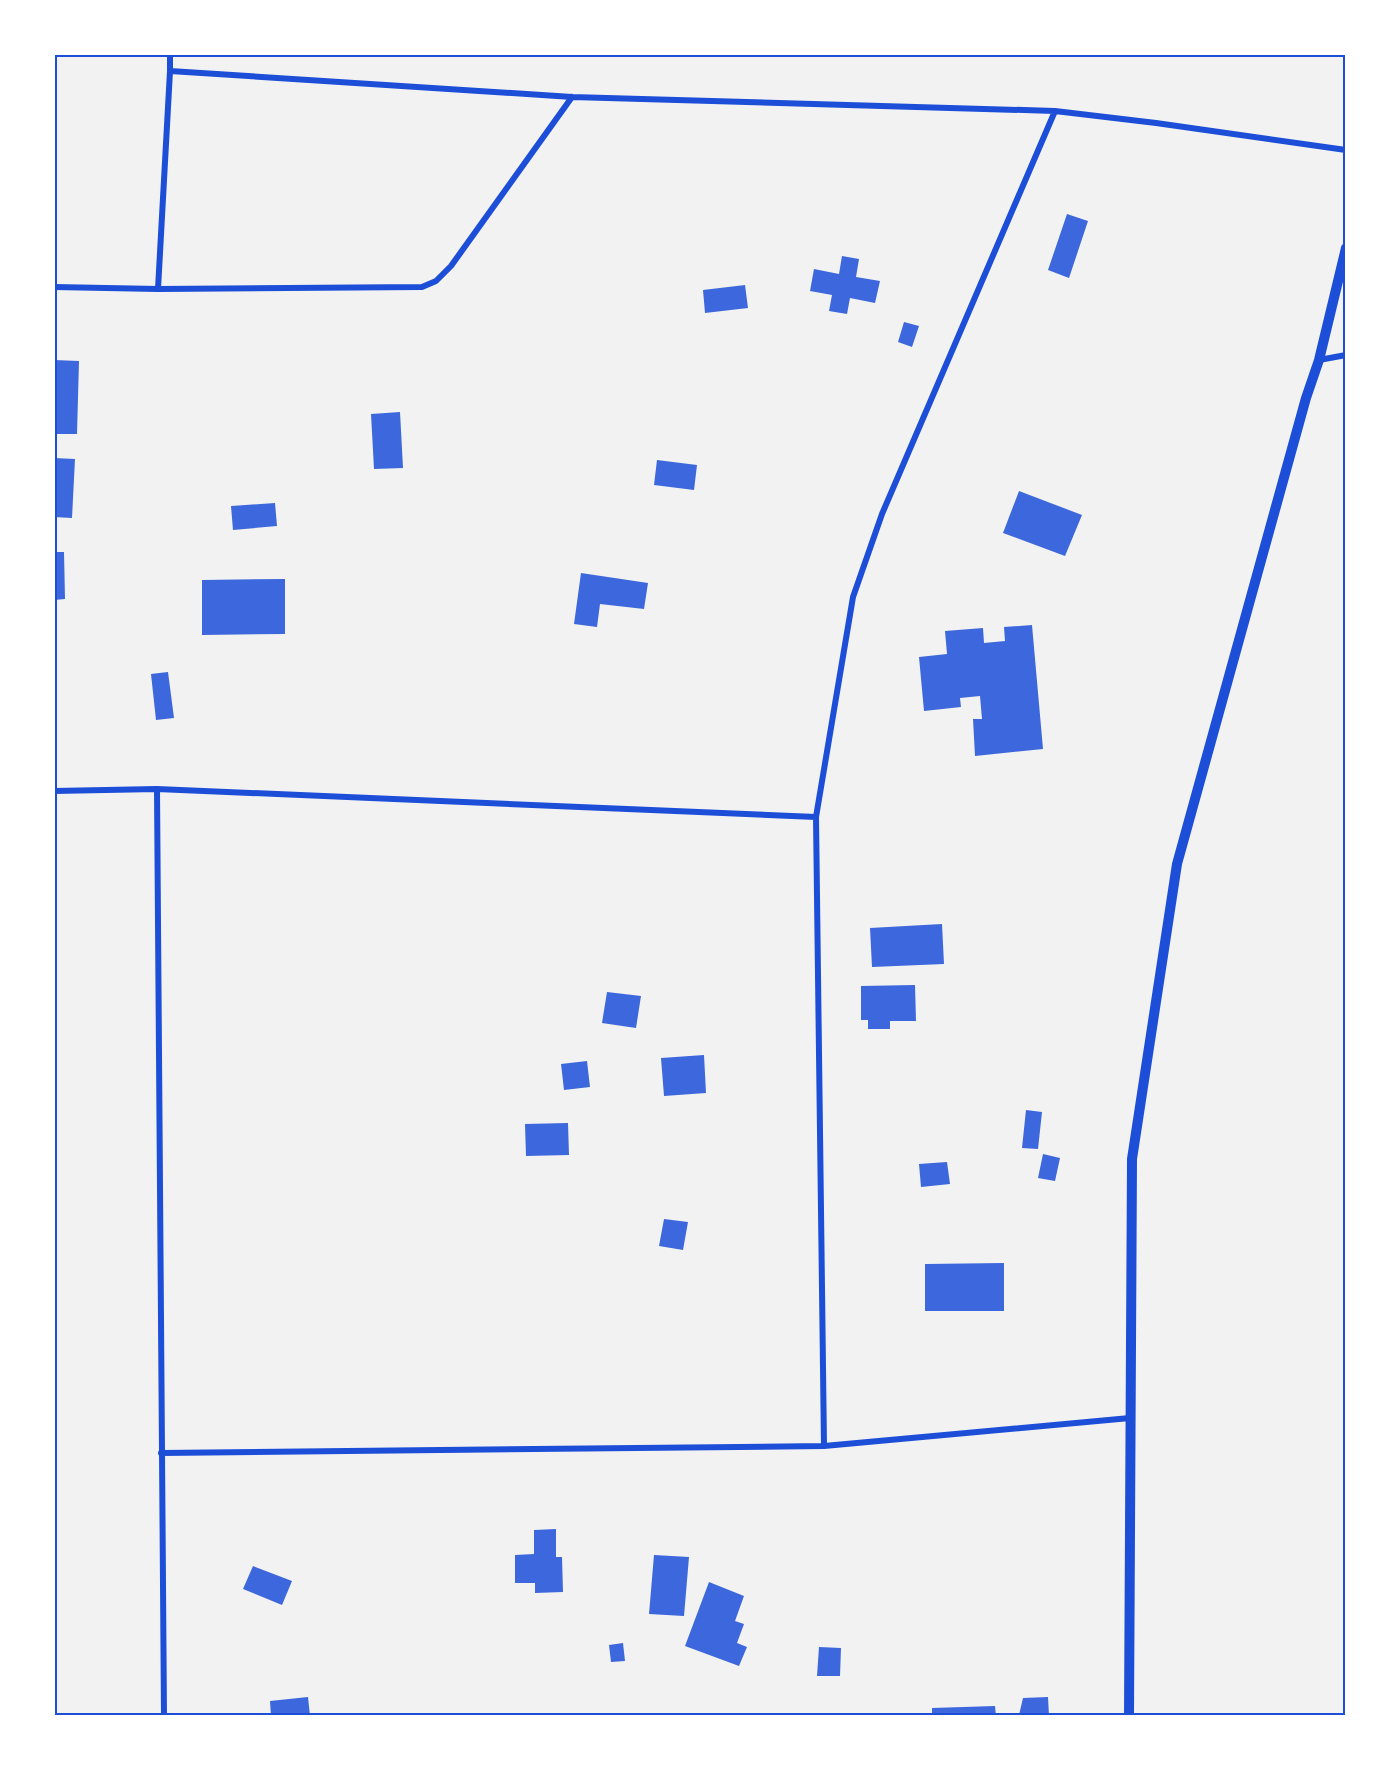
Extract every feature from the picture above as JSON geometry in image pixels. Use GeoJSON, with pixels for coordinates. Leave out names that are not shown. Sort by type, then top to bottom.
{"type":"FeatureCollection","features":[{"type":"Feature","properties":{"kind":"street"},"geometry":{"type":"LineString","coordinates":[[158,289],[170,54]]}},
{"type":"Feature","properties":{"kind":"street"},"geometry":{"type":"LineString","coordinates":[[170,71],[572,97],[1055,111],[1346,150]]}},
{"type":"Feature","properties":{"kind":"street"},"geometry":{"type":"LineString","coordinates":[[54,287],[158,289],[422,287],[435,281],[451,266],[572,97]]}},
{"type":"Feature","properties":{"kind":"street"},"geometry":{"type":"LineString","coordinates":[[824,1446],[816,818],[853,597],[882,514],[1055,111]]}},
{"type":"Feature","properties":{"kind":"street"},"geometry":{"type":"LineString","coordinates":[[1129,1716],[1132,1159],[1177,864],[1306,398],[1319,360],[1346,248]]}},
{"type":"Feature","properties":{"kind":"street"},"geometry":{"type":"LineString","coordinates":[[1319,360],[1346,355]]}},
{"type":"Feature","properties":{"kind":"street"},"geometry":{"type":"LineString","coordinates":[[54,791],[157,789],[816,818]]}},
{"type":"Feature","properties":{"kind":"street"},"geometry":{"type":"LineString","coordinates":[[157,789],[164,1716]]}},
{"type":"Feature","properties":{"kind":"street"},"geometry":{"type":"LineString","coordinates":[[161,1453],[824,1446],[1130,1418]]}},
{"type":"Feature","properties":{"kind":"building"},"geometry":{"type":"Polygon","coordinates":[[[1067,214],[1088,221],[1069,278],[1048,270],[1067,214]]]}},
{"type":"Feature","properties":{"kind":"building"},"geometry":{"type":"Polygon","coordinates":[[[842,256],[859,259],[856,277],[880,281],[875,303],[850,298],[847,314],[829,311],[832,295],[810,291],[814,269],[839,274],[842,256]]]}},
{"type":"Feature","properties":{"kind":"building"},"geometry":{"type":"Polygon","coordinates":[[[745,285],[748,308],[705,313],[703,290],[745,285]]]}},
{"type":"Feature","properties":{"kind":"building"},"geometry":{"type":"Polygon","coordinates":[[[904,322],[919,326],[912,347],[898,342],[904,322]]]}},
{"type":"Feature","properties":{"kind":"building"},"geometry":{"type":"Polygon","coordinates":[[[54,360],[79,361],[77,434],[54,434],[54,360]]]}},
{"type":"Feature","properties":{"kind":"building"},"geometry":{"type":"Polygon","coordinates":[[[400,412],[403,468],[374,469],[371,414],[400,412]]]}},
{"type":"Feature","properties":{"kind":"building"},"geometry":{"type":"Polygon","coordinates":[[[54,458],[75,459],[72,518],[54,517],[54,458]]]}},
{"type":"Feature","properties":{"kind":"building"},"geometry":{"type":"Polygon","coordinates":[[[657,460],[697,465],[694,490],[654,485],[657,460]]]}},
{"type":"Feature","properties":{"kind":"building"},"geometry":{"type":"Polygon","coordinates":[[[1019,491],[1082,515],[1065,556],[1003,533],[1019,491]]]}},
{"type":"Feature","properties":{"kind":"building"},"geometry":{"type":"Polygon","coordinates":[[[275,503],[277,526],[233,530],[231,506],[275,503]]]}},
{"type":"Feature","properties":{"kind":"building"},"geometry":{"type":"Polygon","coordinates":[[[54,552],[64,552],[65,599],[54,600],[54,552]]]}},
{"type":"Feature","properties":{"kind":"building"},"geometry":{"type":"Polygon","coordinates":[[[581,573],[648,583],[644,609],[600,604],[597,627],[574,624],[581,573]]]}},
{"type":"Feature","properties":{"kind":"building"},"geometry":{"type":"Polygon","coordinates":[[[285,579],[285,634],[202,635],[202,580],[285,579]]]}},
{"type":"Feature","properties":{"kind":"building"},"geometry":{"type":"Polygon","coordinates":[[[1032,625],[1043,749],[975,756],[973,719],[982,719],[980,696],[960,698],[961,707],[924,711],[919,657],[947,654],[945,631],[983,628],[984,643],[1005,641],[1004,627],[1032,625]]]}},
{"type":"Feature","properties":{"kind":"building"},"geometry":{"type":"Polygon","coordinates":[[[168,672],[174,718],[156,720],[151,674],[168,672]]]}},
{"type":"Feature","properties":{"kind":"building"},"geometry":{"type":"Polygon","coordinates":[[[942,924],[944,964],[872,967],[870,928],[942,924]]]}},
{"type":"Feature","properties":{"kind":"building"},"geometry":{"type":"Polygon","coordinates":[[[915,985],[916,1021],[890,1021],[890,1029],[868,1029],[868,1020],[861,1020],[861,986],[915,985]]]}},
{"type":"Feature","properties":{"kind":"building"},"geometry":{"type":"Polygon","coordinates":[[[607,992],[641,996],[636,1028],[602,1023],[607,992]]]}},
{"type":"Feature","properties":{"kind":"building"},"geometry":{"type":"Polygon","coordinates":[[[704,1055],[706,1093],[664,1096],[661,1058],[704,1055]]]}},
{"type":"Feature","properties":{"kind":"building"},"geometry":{"type":"Polygon","coordinates":[[[587,1061],[590,1087],[564,1090],[561,1064],[587,1061]]]}},
{"type":"Feature","properties":{"kind":"building"},"geometry":{"type":"Polygon","coordinates":[[[1026,1110],[1042,1112],[1038,1149],[1022,1148],[1026,1110]]]}},
{"type":"Feature","properties":{"kind":"building"},"geometry":{"type":"Polygon","coordinates":[[[568,1123],[569,1155],[526,1156],[525,1124],[568,1123]]]}},
{"type":"Feature","properties":{"kind":"building"},"geometry":{"type":"Polygon","coordinates":[[[1043,1154],[1060,1158],[1055,1181],[1038,1178],[1043,1154]]]}},
{"type":"Feature","properties":{"kind":"building"},"geometry":{"type":"Polygon","coordinates":[[[947,1162],[950,1184],[921,1187],[919,1164],[947,1162]]]}},
{"type":"Feature","properties":{"kind":"building"},"geometry":{"type":"Polygon","coordinates":[[[664,1219],[688,1222],[683,1250],[659,1246],[664,1219]]]}},
{"type":"Feature","properties":{"kind":"building"},"geometry":{"type":"Polygon","coordinates":[[[1004,1263],[1004,1311],[925,1311],[925,1264],[1004,1263]]]}},
{"type":"Feature","properties":{"kind":"building"},"geometry":{"type":"Polygon","coordinates":[[[556,1529],[556,1557],[562,1557],[563,1592],[535,1593],[535,1583],[515,1583],[515,1555],[534,1554],[534,1530],[556,1529]]]}},
{"type":"Feature","properties":{"kind":"building"},"geometry":{"type":"Polygon","coordinates":[[[654,1555],[689,1557],[684,1616],[649,1614],[654,1555]]]}},
{"type":"Feature","properties":{"kind":"building"},"geometry":{"type":"Polygon","coordinates":[[[253,1566],[292,1581],[282,1605],[243,1589],[253,1566]]]}},
{"type":"Feature","properties":{"kind":"building"},"geometry":{"type":"Polygon","coordinates":[[[709,1582],[744,1596],[735,1621],[744,1624],[737,1643],[747,1647],[739,1666],[685,1646],[709,1582]]]}},
{"type":"Feature","properties":{"kind":"building"},"geometry":{"type":"Polygon","coordinates":[[[623,1643],[625,1661],[611,1662],[609,1645],[623,1643]]]}},
{"type":"Feature","properties":{"kind":"building"},"geometry":{"type":"Polygon","coordinates":[[[819,1647],[841,1648],[840,1676],[817,1676],[819,1647]]]}},
{"type":"Feature","properties":{"kind":"building"},"geometry":{"type":"Polygon","coordinates":[[[308,1697],[310,1716],[271,1716],[270,1701],[308,1697]]]}},
{"type":"Feature","properties":{"kind":"building"},"geometry":{"type":"Polygon","coordinates":[[[1048,1697],[1049,1716],[1019,1715],[1023,1698],[1048,1697]]]}},
{"type":"Feature","properties":{"kind":"building"},"geometry":{"type":"Polygon","coordinates":[[[995,1706],[996,1716],[932,1716],[932,1708],[995,1706]]]}}]}
